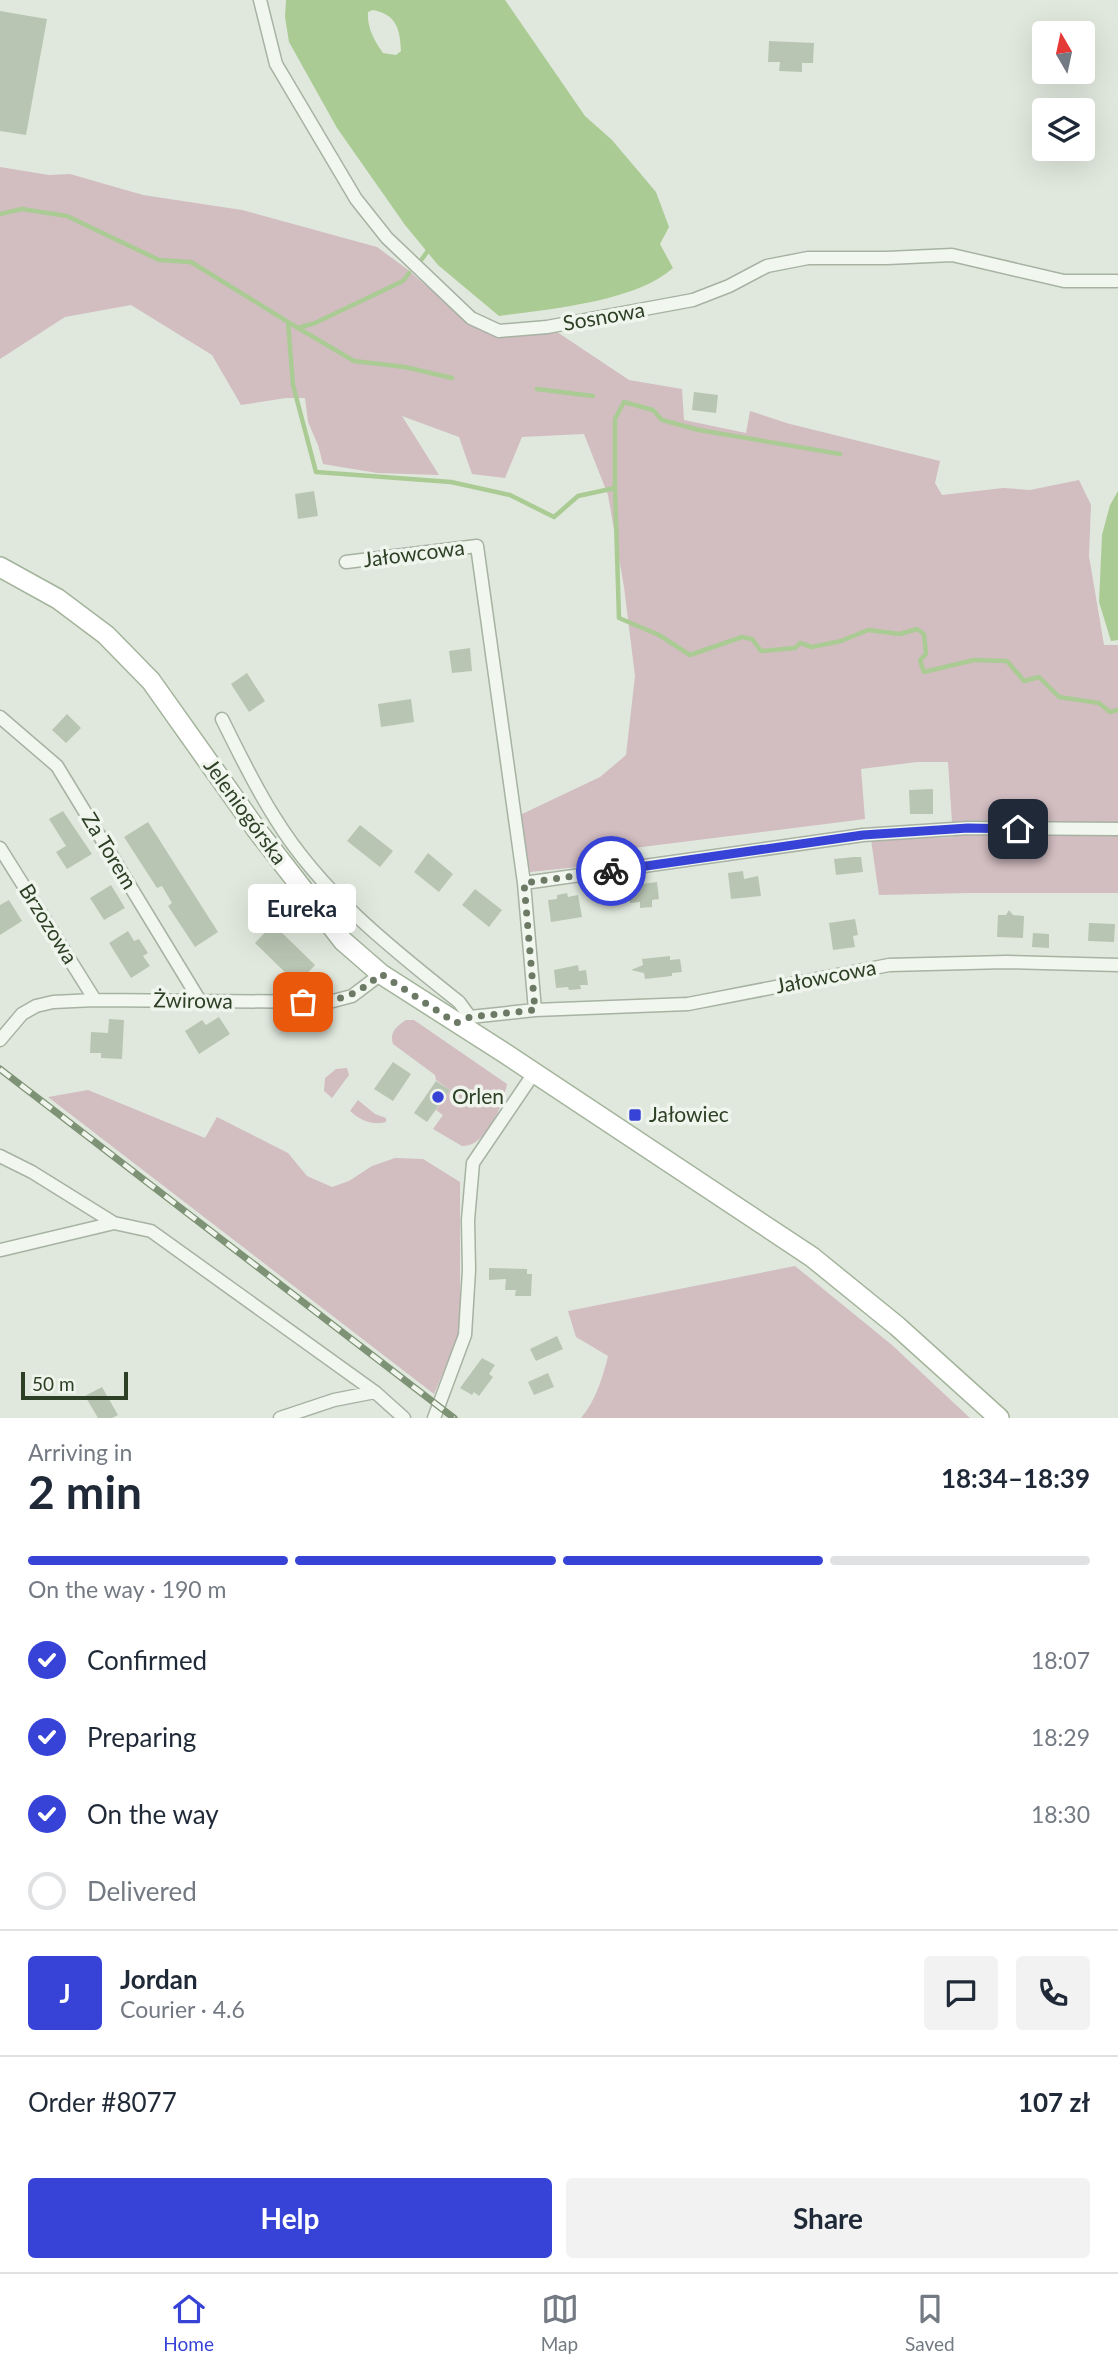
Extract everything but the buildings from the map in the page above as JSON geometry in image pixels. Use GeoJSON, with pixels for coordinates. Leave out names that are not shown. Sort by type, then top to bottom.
{"type":"FeatureCollection","features":[{"type":"Feature","properties":{"kind":"main road","name":"Jeleniogórska"},"geometry":{"type":"LineString","coordinates":[[0,567],[58,599],[106,635],[151,681],[256,829],[343,941],[381,974],[463,1020],[534,1073],[812,1256],[897,1326],[999,1418]]}},
{"type":"Feature","properties":{"kind":"street","name":"Sosnowa"},"geometry":{"type":"LineString","coordinates":[[260,0],[276,64],[356,199],[387,238],[471,318],[499,331],[547,327],[694,300],[767,267],[808,258],[952,255],[1065,281],[1116,281]]}},
{"type":"Feature","properties":{"kind":"street","name":"Jałowcowa"},"geometry":{"type":"LineString","coordinates":[[346,562],[477,546],[524,883],[535,1010]]}},
{"type":"Feature","properties":{"kind":"street","name":"Za Torem"},"geometry":{"type":"LineString","coordinates":[[0,717],[57,766],[200,1001]]}},
{"type":"Feature","properties":{"kind":"street"},"geometry":{"type":"LineString","coordinates":[[222,719],[275,820],[300,853],[336,896],[367,927],[458,1002],[463,1020]]}},
{"type":"Feature","properties":{"kind":"street"},"geometry":{"type":"LineString","coordinates":[[524,883],[863,835],[968,828],[1118,829]]}},
{"type":"Feature","properties":{"kind":"street","name":"Brzozowa"},"geometry":{"type":"LineString","coordinates":[[0,848],[95,1000]]}},
{"type":"Feature","properties":{"kind":"street","name":"Jałowcowa"},"geometry":{"type":"LineString","coordinates":[[463,1020],[535,1010],[688,1004],[889,965],[1006,962],[1118,965]]}},
{"type":"Feature","properties":{"kind":"street","name":"Żwirowa"},"geometry":{"type":"LineString","coordinates":[[3,1036],[22,1014],[36,1006],[54,1002],[329,1002],[352,996],[381,974]]}},
{"type":"Feature","properties":{"kind":"street"},"geometry":{"type":"LineString","coordinates":[[434,1418],[465,1335],[469,1270],[468,1220],[473,1163],[534,1073]]}},
{"type":"Feature","properties":{"kind":"street"},"geometry":{"type":"LineString","coordinates":[[0,1156],[32,1172],[114,1223],[151,1231],[375,1392],[404,1418]]}},
{"type":"Feature","properties":{"kind":"street"},"geometry":{"type":"LineString","coordinates":[[1,1250],[114,1223]]}},
{"type":"Feature","properties":{"kind":"street"},"geometry":{"type":"LineString","coordinates":[[280,1418],[334,1400],[375,1392]]}},
{"type":"Feature","properties":{"kind":"shaded area"},"geometry":{"type":"Polygon","coordinates":[[[286,0],[505,0],[585,116],[612,140],[656,192],[669,227],[660,244],[673,268],[657,280],[614,296],[566,307],[499,316],[438,265],[405,225],[337,128],[289,42],[285,17],[286,0]],[[368,12],[370,29],[383,53],[396,55],[401,51],[396,24],[381,12],[368,12]]]}},
{"type":"Feature","properties":{"kind":"shaded area"},"geometry":{"type":"Polygon","coordinates":[[[0,167],[49,175],[70,174],[143,195],[242,210],[377,247],[407,269],[469,323],[494,335],[557,332],[629,380],[682,389],[684,420],[746,433],[750,411],[790,424],[940,461],[935,483],[942,495],[1003,488],[1030,490],[1079,480],[1091,505],[1089,556],[1104,645],[1118,645],[1118,893],[879,895],[871,840],[953,837],[948,762],[917,762],[861,769],[865,819],[602,852],[588,866],[530,872],[520,815],[600,777],[626,755],[635,676],[624,587],[608,495],[584,434],[522,437],[505,478],[472,474],[459,437],[402,416],[439,475],[377,473],[323,464],[308,422],[305,398],[241,405],[212,355],[131,305],[65,317],[0,359],[0,167]]]}},
{"type":"Feature","properties":{"kind":"shaded area"},"geometry":{"type":"Polygon","coordinates":[[[1118,491],[1118,640],[1111,641],[1099,602],[1102,535],[1110,505],[1118,491]]]}},
{"type":"Feature","properties":{"kind":"shaded area"},"geometry":{"type":"Polygon","coordinates":[[[406,1020],[414,1020],[507,1084],[492,1123],[479,1140],[462,1146],[433,1129],[443,1115],[436,1110],[450,1090],[436,1080],[435,1075],[393,1044],[393,1033],[406,1020]]]}},
{"type":"Feature","properties":{"kind":"shaded area"},"geometry":{"type":"Polygon","coordinates":[[[347,1068],[349,1075],[332,1098],[324,1091],[325,1078],[336,1069],[347,1068]]]}},
{"type":"Feature","properties":{"kind":"shaded area"},"geometry":{"type":"Polygon","coordinates":[[[88,1090],[205,1138],[217,1117],[288,1153],[307,1176],[332,1187],[349,1181],[372,1166],[395,1158],[423,1159],[460,1182],[460,1333],[434,1394],[48,1097],[88,1090]]]}},
{"type":"Feature","properties":{"kind":"shaded area"},"geometry":{"type":"Polygon","coordinates":[[[358,1100],[375,1114],[386,1118],[386,1122],[371,1123],[350,1111],[358,1100]]]}},
{"type":"Feature","properties":{"kind":"shaded area"},"geometry":{"type":"Polygon","coordinates":[[[795,1266],[892,1345],[970,1418],[581,1418],[598,1389],[608,1356],[576,1337],[568,1311],[795,1266]]]}},
{"type":"Feature","properties":{"kind":"waterway"},"geometry":{"type":"LineString","coordinates":[[0,214],[22,209],[67,216],[159,260],[191,262],[288,322],[293,385],[316,472],[451,482],[510,495],[554,517],[578,496],[615,488],[619,618],[659,635],[690,655],[742,637],[752,639],[761,651],[795,648],[800,643],[812,647],[841,641],[868,630],[900,634],[917,629],[924,634],[926,654],[920,660],[924,672],[974,660],[1007,661],[1024,681],[1039,677],[1059,697],[1099,703],[1110,712],[1118,710]]}},
{"type":"Feature","properties":{"kind":"waterway"},"geometry":{"type":"LineString","coordinates":[[422,259],[427,252]]}},
{"type":"Feature","properties":{"kind":"waterway"},"geometry":{"type":"LineString","coordinates":[[298,328],[315,323],[403,281],[409,273]]}},
{"type":"Feature","properties":{"kind":"waterway"},"geometry":{"type":"LineString","coordinates":[[288,322],[354,361],[405,367],[452,378]]}},
{"type":"Feature","properties":{"kind":"waterway"},"geometry":{"type":"LineString","coordinates":[[537,389],[593,396]]}},
{"type":"Feature","properties":{"kind":"waterway"},"geometry":{"type":"LineString","coordinates":[[615,488],[615,419],[624,402],[653,410],[662,420],[699,430],[840,454]]}},
{"type":"Feature","properties":{"kind":"railway"},"geometry":{"type":"LineString","coordinates":[[0,1069],[454,1418]]}},
{"type":"Feature","properties":{"kind":"way so far"},"geometry":{"type":"LineString","coordinates":[[303,1002],[329,1002],[352,996],[381,974],[456,1023],[470,1017],[535,1010],[524,883],[611,871]]}},
{"type":"Feature","properties":{"kind":"place","name":"Eureka"},"geometry":{"type":"Point","coordinates":[303,1002]}},
{"type":"Feature","properties":{"kind":"place","name":"Orlen"},"geometry":{"type":"Point","coordinates":[438,1097]}},
{"type":"Feature","properties":{"kind":"place","name":"Jałowiec"},"geometry":{"type":"Point","coordinates":[635,1115]}},
{"type":"Feature","properties":{"kind":"route"},"geometry":{"type":"LineString","coordinates":[[611,871],[863,835],[968,828],[1018,829]]}}]}
